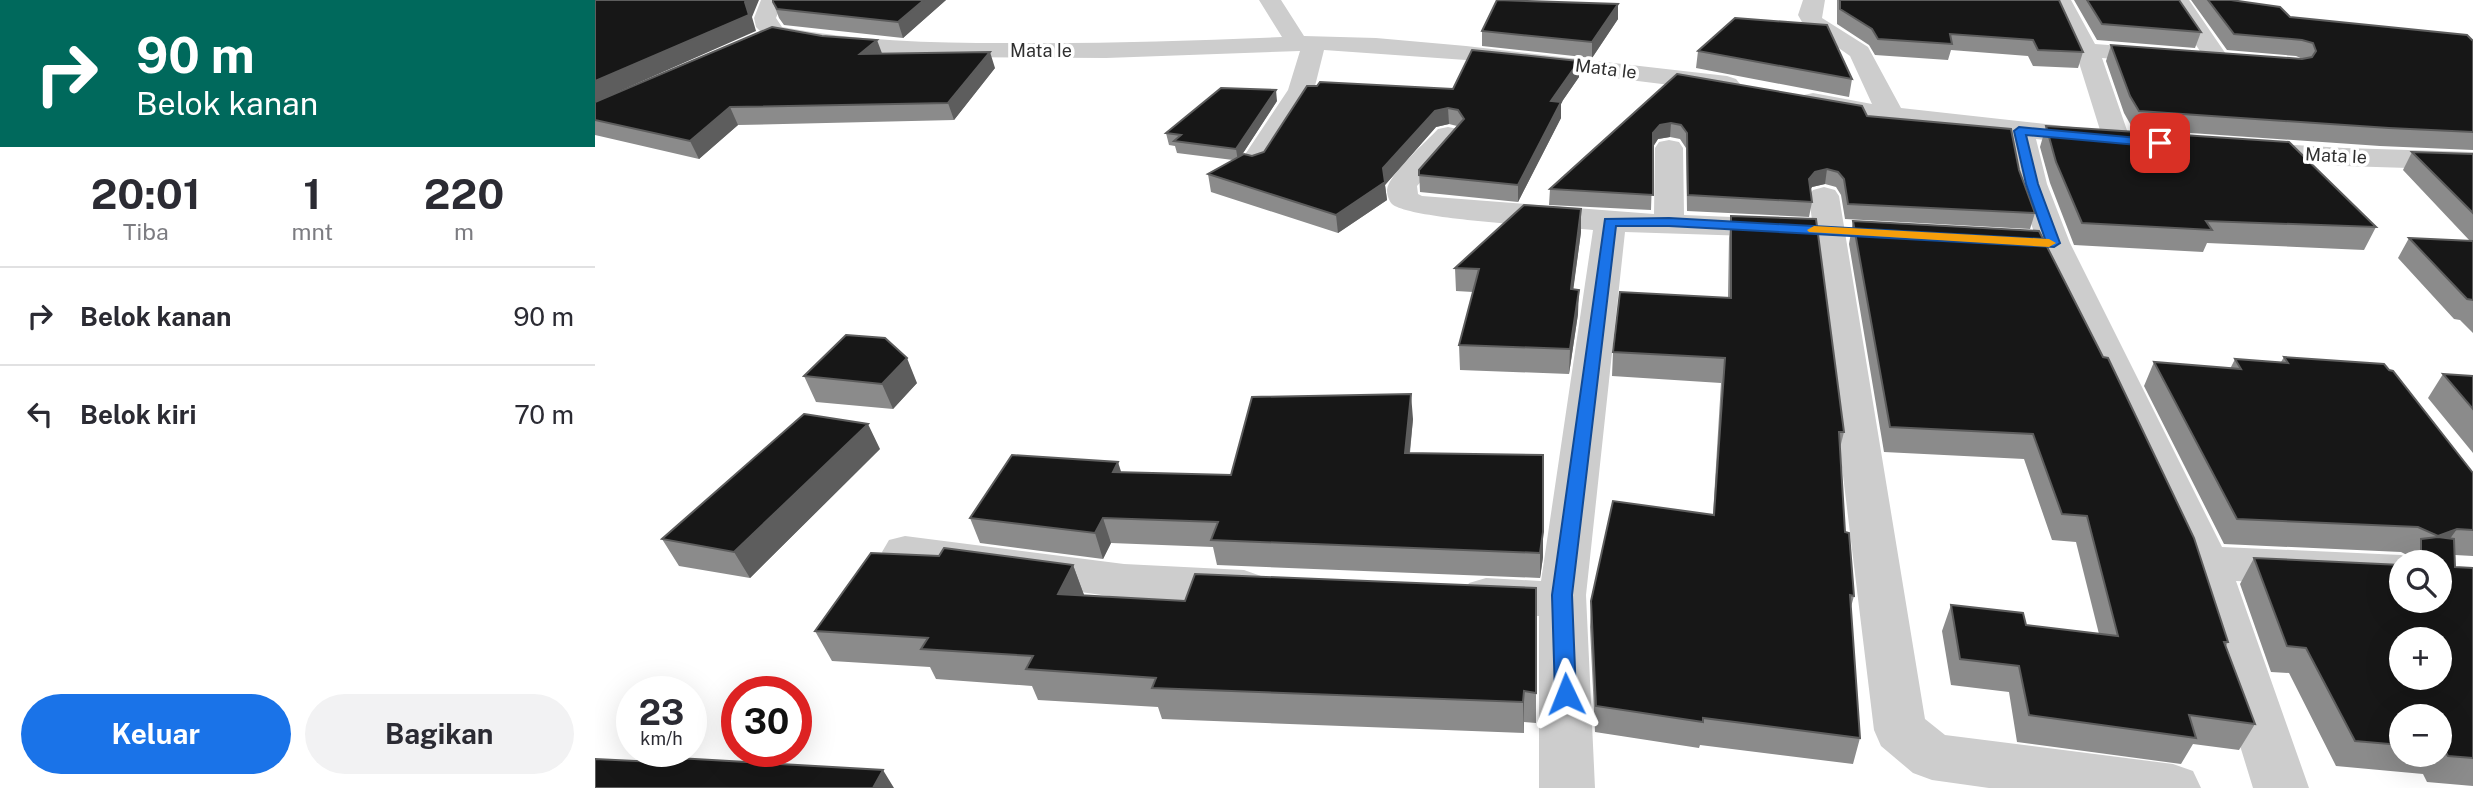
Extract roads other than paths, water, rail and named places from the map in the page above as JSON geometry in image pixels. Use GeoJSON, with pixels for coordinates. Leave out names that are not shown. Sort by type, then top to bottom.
{"type":"FeatureCollection","features":[{"type":"Feature","properties":{"kind":"street"},"geometry":{"type":"LineString","coordinates":[[772,0],[765,19],[767,27],[775,33]]}},
{"type":"Feature","properties":{"kind":"street"},"geometry":{"type":"LineString","coordinates":[[1254,162],[1301,90],[1306,43],[1271,0]]}},
{"type":"Feature","properties":{"kind":"street"},"geometry":{"type":"LineString","coordinates":[[1814,0],[1809,15],[1813,22],[1860,52],[1891,115]]}},
{"type":"Feature","properties":{"kind":"street"},"geometry":{"type":"LineString","coordinates":[[2060,0],[2087,50],[2116,139]]}},
{"type":"Feature","properties":{"kind":"street"},"geometry":{"type":"LineString","coordinates":[[2181,5],[2218,60]]}},
{"type":"Feature","properties":{"kind":"street"},"geometry":{"type":"LineString","coordinates":[[751,43],[775,33]]}},
{"type":"Feature","properties":{"kind":"street","name":"Mata Ie"},"geometry":{"type":"LineString","coordinates":[[775,33],[828,43],[939,50],[1106,51],[1306,43],[1479,54],[1696,79],[1757,90]]}},
{"type":"Feature","properties":{"kind":"street"},"geometry":{"type":"LineString","coordinates":[[2087,50],[2243,62]]}},
{"type":"Feature","properties":{"kind":"street"},"geometry":{"type":"LineString","coordinates":[[1785,96],[1891,115],[2019,131],[2142,142]]}},
{"type":"Feature","properties":{"kind":"street"},"geometry":{"type":"LineString","coordinates":[[2019,131],[2032,184],[2054,243],[2207,563],[2281,788]]}},
{"type":"Feature","properties":{"kind":"street"},"geometry":{"type":"LineString","coordinates":[[1448,135],[1405,182],[1402,187],[1403,198],[1415,204],[1438,208],[1610,222],[1836,219],[1900,730],[1932,757],[2173,788]]}},
{"type":"Feature","properties":{"kind":"street"},"geometry":{"type":"LineString","coordinates":[[1669,148],[1669,222]]}},
{"type":"Feature","properties":{"kind":"street","name":"Mata Ie"},"geometry":{"type":"LineString","coordinates":[[2223,148],[2473,161]]}},
{"type":"Feature","properties":{"kind":"street"},"geometry":{"type":"LineString","coordinates":[[1567,766],[1562,595],[1610,222]]}},
{"type":"Feature","properties":{"kind":"street"},"geometry":{"type":"LineString","coordinates":[[1961,238],[2054,243]]}},
{"type":"Feature","properties":{"kind":"street"},"geometry":{"type":"LineString","coordinates":[[905,552],[1124,581],[1277,589]]}},
{"type":"Feature","properties":{"kind":"street"},"geometry":{"type":"LineString","coordinates":[[2207,563],[2389,571]]}},
{"type":"Feature","properties":{"kind":"street"},"geometry":{"type":"LineString","coordinates":[[1443,595],[1554,599],[1562,595]]}}]}
